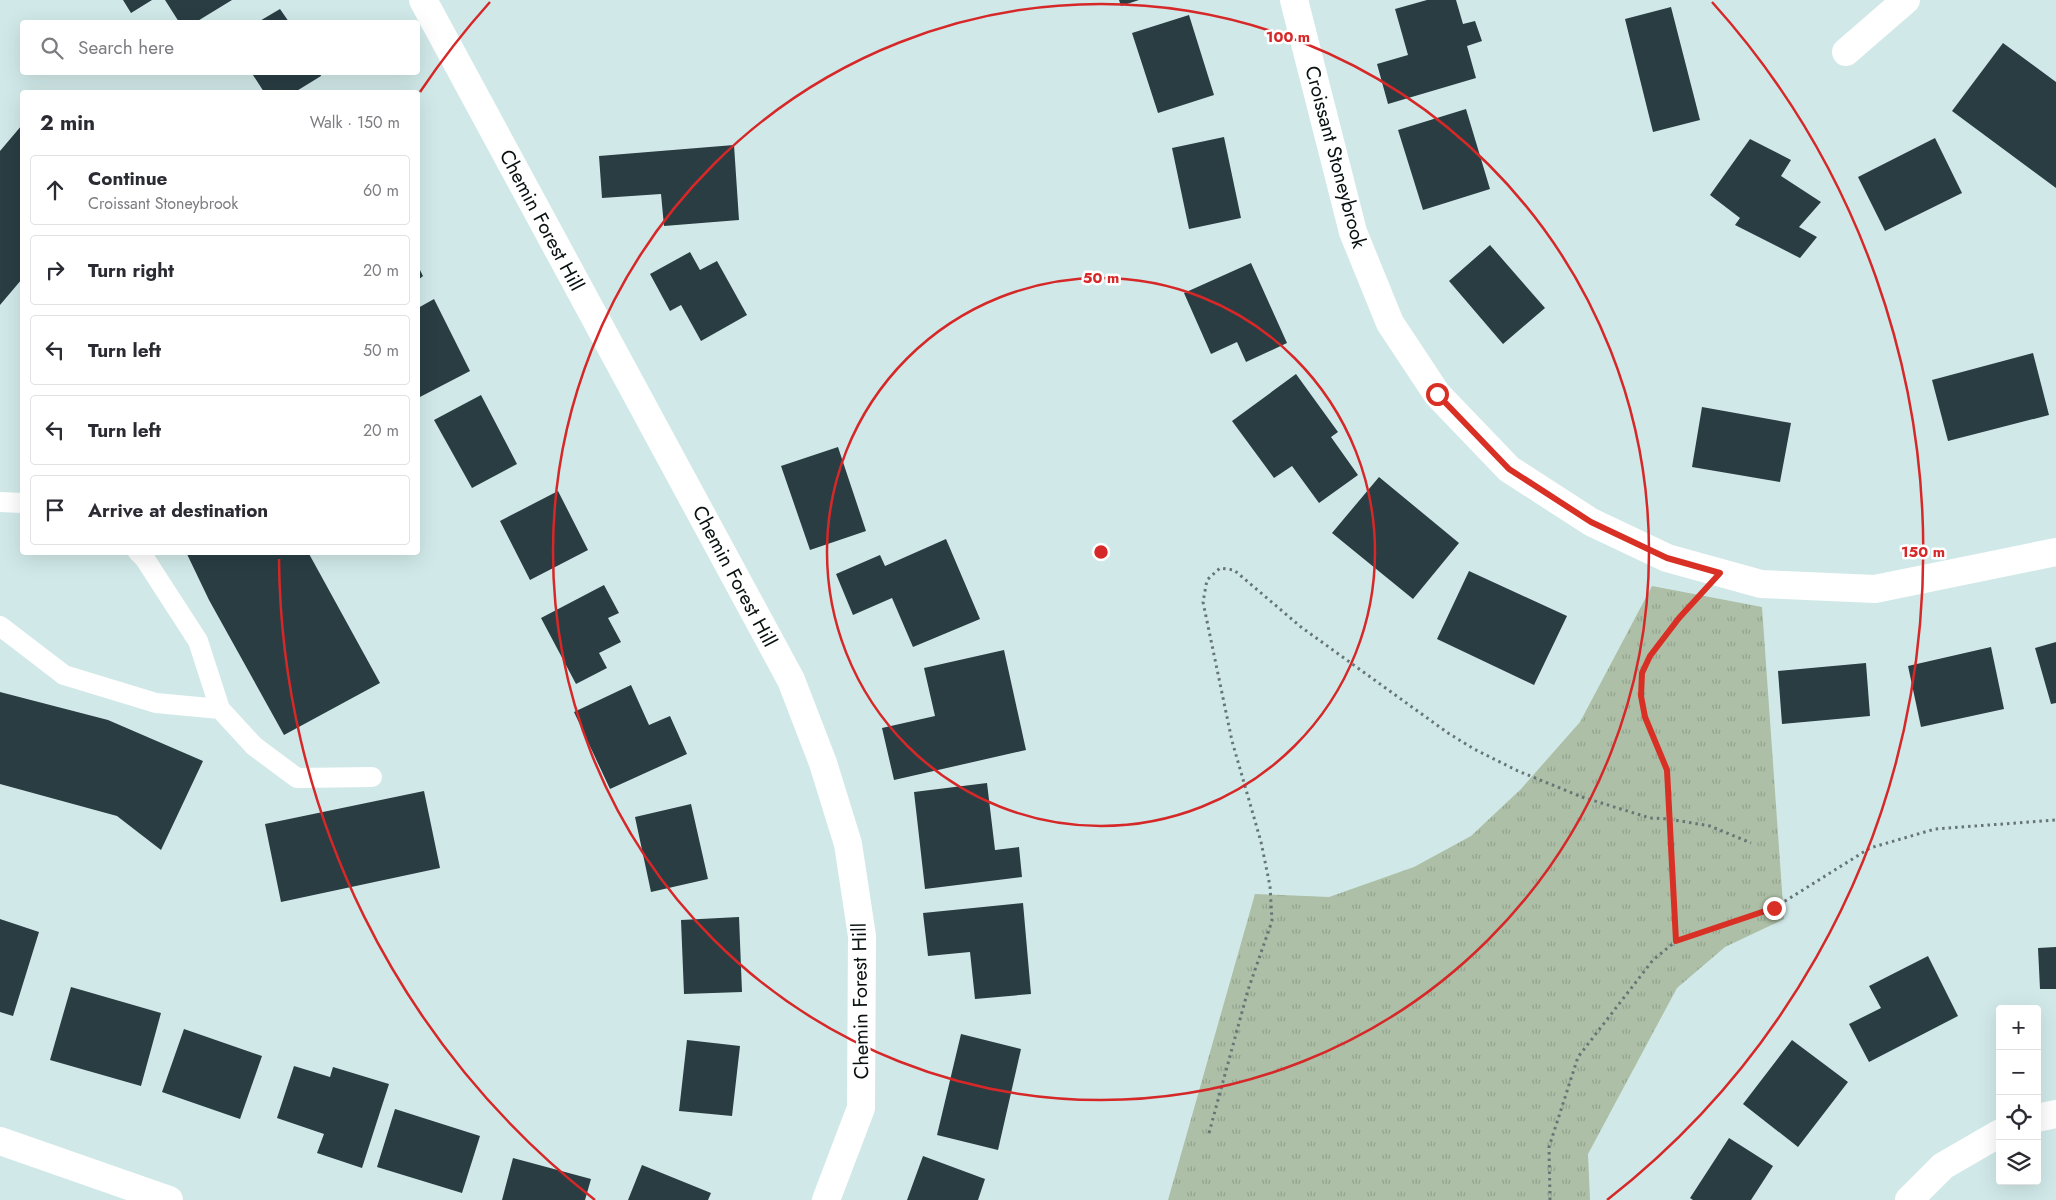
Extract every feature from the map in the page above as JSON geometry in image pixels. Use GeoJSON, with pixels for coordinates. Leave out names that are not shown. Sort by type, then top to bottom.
{"type":"FeatureCollection","features":[{"type":"Feature","properties":{"kind":"street","name":"Chemin Forest Hill"},"geometry":{"type":"LineString","coordinates":[[423,0],[791,680],[823,763],[848,844],[862,936],[861,1108],[826,1200]]}},
{"type":"Feature","properties":{"kind":"street","name":"Croissant Stoneybrook"},"geometry":{"type":"LineString","coordinates":[[1294,0],[1353,232],[1390,323],[1437,394],[1509,469],[1591,522],[1667,558],[1761,584],[1875,589],[2056,552]]}},
{"type":"Feature","properties":{"kind":"street"},"geometry":{"type":"LineString","coordinates":[[1846,52],[1906,0]]}},
{"type":"Feature","properties":{"kind":"street"},"geometry":{"type":"LineString","coordinates":[[2041,1117],[2056,1114]]}},
{"type":"Feature","properties":{"kind":"street"},"geometry":{"type":"LineString","coordinates":[[1909,1200],[1943,1166],[1996,1135]]}},
{"type":"Feature","properties":{"kind":"street"},"geometry":{"type":"LineString","coordinates":[[0,1141],[169,1200]]}},
{"type":"Feature","properties":{"kind":"lane"},"geometry":{"type":"LineString","coordinates":[[0,502],[20,503]]}},
{"type":"Feature","properties":{"kind":"lane"},"geometry":{"type":"LineString","coordinates":[[141,555],[146,559],[198,642],[220,709],[254,746],[298,778],[372,777]]}},
{"type":"Feature","properties":{"kind":"lane"},"geometry":{"type":"LineString","coordinates":[[0,626],[64,675],[156,703],[220,709]]}},
{"type":"Feature","properties":{"kind":"path"},"geometry":{"type":"LineString","coordinates":[[1209,1133],[1248,990],[1272,921],[1270,886],[1261,842],[1232,741],[1203,602],[1207,580],[1220,568],[1234,570],[1302,627],[1474,749],[1518,771],[1582,797],[1650,818],[1670,819],[1710,826],[1751,843]]}},
{"type":"Feature","properties":{"kind":"path"},"geometry":{"type":"LineString","coordinates":[[1676,941],[1667,770],[1645,717],[1641,696],[1642,673],[1650,656],[1679,618],[1720,573]]}},
{"type":"Feature","properties":{"kind":"path"},"geometry":{"type":"LineString","coordinates":[[1550,1200],[1549,1147],[1578,1057],[1653,960],[1676,941],[1774,908],[1870,848],[1935,829],[2056,820]]}},
{"type":"Feature","properties":{"kind":"green space"},"geometry":{"type":"Polygon","coordinates":[[[1652,586],[1762,607],[1784,919],[1725,947],[1677,988],[1588,1154],[1590,1200],[1168,1200],[1255,894],[1329,897],[1414,867],[1471,836],[1521,789],[1580,722],[1652,586]]]}},
{"type":"Feature","properties":{"kind":"building"},"geometry":{"type":"Polygon","coordinates":[[[123,0],[152,0],[131,13],[123,0]]]}},
{"type":"Feature","properties":{"kind":"building"},"geometry":{"type":"Polygon","coordinates":[[[165,0],[232,0],[199,20],[178,20],[165,0]]]}},
{"type":"Feature","properties":{"kind":"building"},"geometry":{"type":"Polygon","coordinates":[[[1119,0],[1139,0],[1121,6],[1119,0]]]}},
{"type":"Feature","properties":{"kind":"building"},"geometry":{"type":"Polygon","coordinates":[[[1427,0],[1456,0],[1463,24],[1475,21],[1482,41],[1467,46],[1476,78],[1388,104],[1377,64],[1408,55],[1395,9],[1427,0]]]}},
{"type":"Feature","properties":{"kind":"building"},"geometry":{"type":"Polygon","coordinates":[[[1671,7],[1700,120],[1653,132],[1625,19],[1671,7]]]}},
{"type":"Feature","properties":{"kind":"building"},"geometry":{"type":"Polygon","coordinates":[[[280,9],[288,20],[261,20],[280,9]]]}},
{"type":"Feature","properties":{"kind":"building"},"geometry":{"type":"Polygon","coordinates":[[[1189,15],[1214,95],[1158,113],[1132,33],[1189,15]]]}},
{"type":"Feature","properties":{"kind":"building"},"geometry":{"type":"Polygon","coordinates":[[[2003,43],[2056,82],[2056,188],[1952,111],[2003,43]]]}},
{"type":"Feature","properties":{"kind":"building"},"geometry":{"type":"Polygon","coordinates":[[[253,75],[321,76],[298,90],[263,90],[253,75]]]}},
{"type":"Feature","properties":{"kind":"building"},"geometry":{"type":"Polygon","coordinates":[[[1466,109],[1490,189],[1423,210],[1398,130],[1466,109]]]}},
{"type":"Feature","properties":{"kind":"building"},"geometry":{"type":"Polygon","coordinates":[[[20,127],[20,281],[0,305],[0,151],[20,127]]]}},
{"type":"Feature","properties":{"kind":"building"},"geometry":{"type":"Polygon","coordinates":[[[1224,137],[1241,218],[1189,229],[1172,148],[1224,137]]]}},
{"type":"Feature","properties":{"kind":"building"},"geometry":{"type":"Polygon","coordinates":[[[1935,138],[1962,193],[1885,231],[1858,177],[1935,138]]]}},
{"type":"Feature","properties":{"kind":"building"},"geometry":{"type":"Polygon","coordinates":[[[1750,139],[1791,160],[1781,176],[1821,202],[1799,227],[1817,237],[1800,258],[1735,225],[1740,218],[1710,195],[1750,139]]]}},
{"type":"Feature","properties":{"kind":"building"},"geometry":{"type":"Polygon","coordinates":[[[734,145],[739,220],[664,226],[661,194],[602,198],[599,156],[734,145]]]}},
{"type":"Feature","properties":{"kind":"building"},"geometry":{"type":"Polygon","coordinates":[[[1490,245],[1545,308],[1503,344],[1449,281],[1490,245]]]}},
{"type":"Feature","properties":{"kind":"building"},"geometry":{"type":"Polygon","coordinates":[[[690,252],[700,270],[717,261],[747,315],[701,341],[681,305],[670,311],[650,274],[690,252]]]}},
{"type":"Feature","properties":{"kind":"building"},"geometry":{"type":"Polygon","coordinates":[[[1251,263],[1287,343],[1246,362],[1237,342],[1211,354],[1184,293],[1251,263]]]}},
{"type":"Feature","properties":{"kind":"building"},"geometry":{"type":"Polygon","coordinates":[[[434,299],[470,371],[420,397],[420,307],[434,299]]]}},
{"type":"Feature","properties":{"kind":"building"},"geometry":{"type":"Polygon","coordinates":[[[2033,353],[2049,415],[1948,441],[1932,380],[2033,353]]]}},
{"type":"Feature","properties":{"kind":"building"},"geometry":{"type":"Polygon","coordinates":[[[1296,374],[1338,432],[1331,437],[1358,475],[1319,503],[1292,466],[1274,478],[1232,421],[1296,374]]]}},
{"type":"Feature","properties":{"kind":"building"},"geometry":{"type":"Polygon","coordinates":[[[481,395],[517,464],[472,488],[434,420],[481,395]]]}},
{"type":"Feature","properties":{"kind":"building"},"geometry":{"type":"Polygon","coordinates":[[[1702,407],[1791,423],[1780,482],[1692,467],[1702,407]]]}},
{"type":"Feature","properties":{"kind":"building"},"geometry":{"type":"Polygon","coordinates":[[[838,447],[866,531],[810,550],[781,466],[838,447]]]}},
{"type":"Feature","properties":{"kind":"building"},"geometry":{"type":"Polygon","coordinates":[[[1379,477],[1459,543],[1413,599],[1332,533],[1379,477]]]}},
{"type":"Feature","properties":{"kind":"building"},"geometry":{"type":"Polygon","coordinates":[[[558,491],[588,550],[530,580],[500,521],[558,491]]]}},
{"type":"Feature","properties":{"kind":"building"},"geometry":{"type":"Polygon","coordinates":[[[946,539],[980,619],[913,647],[892,598],[853,615],[836,574],[880,555],[885,566],[946,539]]]}},
{"type":"Feature","properties":{"kind":"building"},"geometry":{"type":"Polygon","coordinates":[[[187,555],[310,555],[380,683],[284,735],[209,600],[187,555]]]}},
{"type":"Feature","properties":{"kind":"building"},"geometry":{"type":"Polygon","coordinates":[[[1469,571],[1567,616],[1534,685],[1437,639],[1469,571]]]}},
{"type":"Feature","properties":{"kind":"building"},"geometry":{"type":"Polygon","coordinates":[[[604,585],[619,613],[608,618],[621,642],[599,653],[607,668],[576,684],[541,618],[604,585]]]}},
{"type":"Feature","properties":{"kind":"building"},"geometry":{"type":"Polygon","coordinates":[[[2056,642],[2056,703],[2051,704],[2035,648],[2056,642]]]}},
{"type":"Feature","properties":{"kind":"building"},"geometry":{"type":"Polygon","coordinates":[[[1991,647],[2004,709],[1921,727],[1908,666],[1991,647]]]}},
{"type":"Feature","properties":{"kind":"building"},"geometry":{"type":"Polygon","coordinates":[[[1004,650],[1026,750],[894,780],[882,728],[935,716],[924,668],[1004,650]]]}},
{"type":"Feature","properties":{"kind":"building"},"geometry":{"type":"Polygon","coordinates":[[[1866,663],[1870,716],[1782,724],[1778,671],[1866,663]]]}},
{"type":"Feature","properties":{"kind":"building"},"geometry":{"type":"Polygon","coordinates":[[[631,685],[649,725],[670,716],[687,754],[610,789],[574,712],[631,685]]]}},
{"type":"Feature","properties":{"kind":"building"},"geometry":{"type":"Polygon","coordinates":[[[0,692],[108,720],[203,761],[161,850],[117,816],[0,784],[0,692]]]}},
{"type":"Feature","properties":{"kind":"building"},"geometry":{"type":"Polygon","coordinates":[[[987,783],[995,850],[1019,847],[1022,877],[925,889],[914,792],[987,783]]]}},
{"type":"Feature","properties":{"kind":"building"},"geometry":{"type":"Polygon","coordinates":[[[424,791],[440,868],[281,902],[265,824],[424,791]]]}},
{"type":"Feature","properties":{"kind":"building"},"geometry":{"type":"Polygon","coordinates":[[[691,804],[708,879],[651,892],[635,817],[691,804]]]}},
{"type":"Feature","properties":{"kind":"building"},"geometry":{"type":"Polygon","coordinates":[[[1023,903],[1031,994],[975,999],[970,952],[928,956],[923,913],[1023,903]]]}},
{"type":"Feature","properties":{"kind":"building"},"geometry":{"type":"Polygon","coordinates":[[[739,917],[742,992],[684,994],[681,920],[739,917]]]}},
{"type":"Feature","properties":{"kind":"building"},"geometry":{"type":"Polygon","coordinates":[[[0,919],[39,932],[13,1016],[0,1012],[0,919]]]}},
{"type":"Feature","properties":{"kind":"building"},"geometry":{"type":"Polygon","coordinates":[[[2056,947],[2056,989],[2040,989],[2038,948],[2056,947]]]}},
{"type":"Feature","properties":{"kind":"building"},"geometry":{"type":"Polygon","coordinates":[[[1928,956],[1958,1016],[1869,1062],[1849,1024],[1881,1008],[1869,986],[1928,956]]]}},
{"type":"Feature","properties":{"kind":"building"},"geometry":{"type":"Polygon","coordinates":[[[71,987],[161,1013],[141,1086],[50,1060],[71,987]]]}},
{"type":"Feature","properties":{"kind":"building"},"geometry":{"type":"Polygon","coordinates":[[[184,1029],[262,1056],[240,1119],[162,1092],[184,1029]]]}},
{"type":"Feature","properties":{"kind":"building"},"geometry":{"type":"Polygon","coordinates":[[[961,1034],[1021,1049],[998,1150],[937,1135],[961,1034]]]}},
{"type":"Feature","properties":{"kind":"building"},"geometry":{"type":"Polygon","coordinates":[[[687,1040],[740,1046],[732,1116],[679,1111],[687,1040]]]}},
{"type":"Feature","properties":{"kind":"building"},"geometry":{"type":"Polygon","coordinates":[[[1792,1040],[1848,1082],[1798,1147],[1743,1104],[1792,1040]]]}},
{"type":"Feature","properties":{"kind":"building"},"geometry":{"type":"Polygon","coordinates":[[[294,1066],[330,1077],[333,1067],[389,1084],[362,1168],[317,1153],[324,1134],[277,1118],[294,1066]]]}},
{"type":"Feature","properties":{"kind":"building"},"geometry":{"type":"Polygon","coordinates":[[[395,1109],[480,1136],[462,1193],[377,1167],[395,1109]]]}},
{"type":"Feature","properties":{"kind":"building"},"geometry":{"type":"Polygon","coordinates":[[[1729,1138],[1773,1166],[1751,1200],[1693,1200],[1690,1198],[1729,1138]]]}},
{"type":"Feature","properties":{"kind":"building"},"geometry":{"type":"Polygon","coordinates":[[[923,1156],[985,1179],[978,1200],[907,1200],[923,1156]]]}},
{"type":"Feature","properties":{"kind":"building"},"geometry":{"type":"Polygon","coordinates":[[[513,1158],[591,1179],[585,1200],[502,1200],[513,1158]]]}},
{"type":"Feature","properties":{"kind":"building"},"geometry":{"type":"Polygon","coordinates":[[[642,1165],[711,1193],[708,1200],[628,1200],[642,1165]]]}},
{"type":"Feature","properties":{"kind":"route"},"geometry":{"type":"LineString","coordinates":[[1437,394],[1509,469],[1591,522],[1667,558],[1720,573],[1679,618],[1650,656],[1642,673],[1641,696],[1645,717],[1659,745],[1667,770],[1676,941],[1774,908]]}}]}
